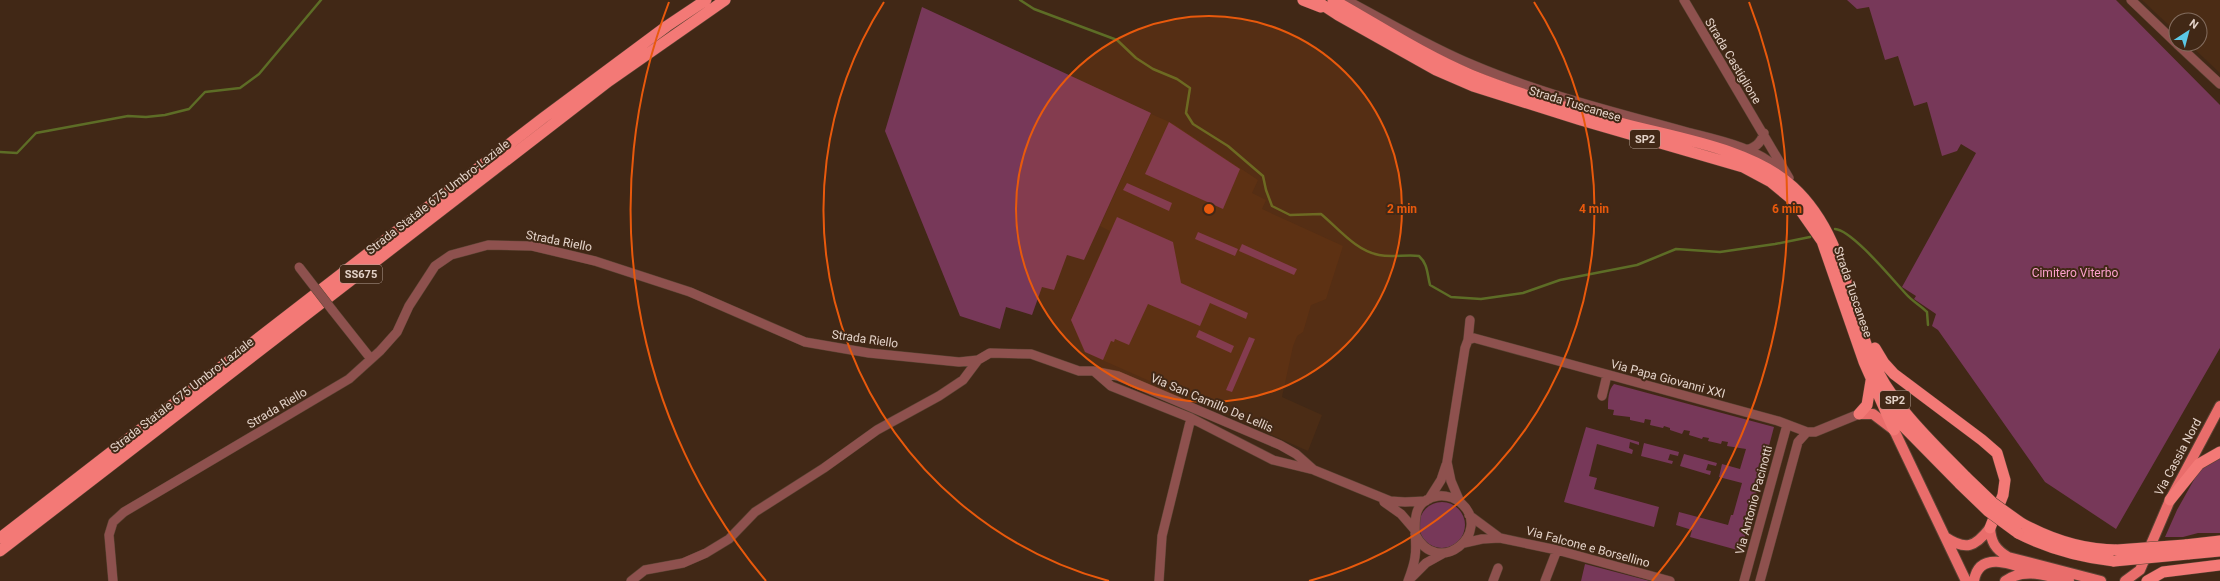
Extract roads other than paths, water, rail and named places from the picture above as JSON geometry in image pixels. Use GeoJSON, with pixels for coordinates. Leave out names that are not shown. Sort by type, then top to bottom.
{"type":"FeatureCollection","features":[{"type":"Feature","properties":{"kind":"highway","name":"Strada Statale 675 Umbro-Laziale"},"geometry":{"type":"LineString","coordinates":[[0,538],[543,118],[648,40],[706,0]]}},
{"type":"Feature","properties":{"kind":"highway","name":"Strada Statale 675 Umbro-Laziale"},"geometry":{"type":"LineString","coordinates":[[0,552],[604,85],[725,0]]}},
{"type":"Feature","properties":{"kind":"highway"},"geometry":{"type":"LineString","coordinates":[[1303,0],[1331,5]]}},
{"type":"Feature","properties":{"kind":"highway","name":"Strada Tuscanese"},"geometry":{"type":"LineString","coordinates":[[1315,0],[1331,5],[1433,57],[1470,74],[1601,117],[1722,150],[1755,163],[1791,182],[1830,236],[1854,303]]}},
{"type":"Feature","properties":{"kind":"highway","name":"Strada Tuscanese"},"geometry":{"type":"LineString","coordinates":[[1331,5],[1436,70],[1472,86],[1580,120],[1743,167],[1771,182],[1794,201],[1822,241],[1871,381],[1877,393]]}},
{"type":"Feature","properties":{"kind":"highway"},"geometry":{"type":"LineString","coordinates":[[1854,303],[1884,363],[1894,374],[1982,440],[1996,453],[2005,480],[2003,495],[1990,528]]}},
{"type":"Feature","properties":{"kind":"highway","name":"SP2"},"geometry":{"type":"LineString","coordinates":[[1854,303],[1871,355],[1889,392],[1963,481]]}},
{"type":"Feature","properties":{"kind":"highway"},"geometry":{"type":"LineString","coordinates":[[1859,414],[1867,405],[1871,381]]}},
{"type":"Feature","properties":{"kind":"highway","name":"SP2"},"geometry":{"type":"LineString","coordinates":[[1877,393],[1900,423],[1963,481],[1993,503],[2039,544],[2084,557],[2116,556],[2187,549],[2220,551]]}},
{"type":"Feature","properties":{"kind":"highway","name":"SP2"},"geometry":{"type":"LineString","coordinates":[[1877,393],[1894,430]]}},
{"type":"Feature","properties":{"kind":"highway"},"geometry":{"type":"LineString","coordinates":[[2170,500],[2199,464],[2220,452]]}},
{"type":"Feature","properties":{"kind":"highway","name":"SP2"},"geometry":{"type":"LineString","coordinates":[[2187,549],[2207,542],[2220,540]]}},
{"type":"Feature","properties":{"kind":"highway"},"geometry":{"type":"LineString","coordinates":[[2147,581],[2163,572],[2220,565]]}},
{"type":"Feature","properties":{"kind":"main road","name":"Via Cassia Nord"},"geometry":{"type":"LineString","coordinates":[[2125,581],[2140,570],[2170,500],[2220,407]]}},
{"type":"Feature","properties":{"kind":"main road"},"geometry":{"type":"LineString","coordinates":[[1859,414],[1873,414],[1894,430]]}},
{"type":"Feature","properties":{"kind":"main road","name":"SP2"},"geometry":{"type":"LineString","coordinates":[[1894,430],[1966,581]]}},
{"type":"Feature","properties":{"kind":"main road","name":"Via Cassia Nord"},"geometry":{"type":"LineString","coordinates":[[2142,581],[2161,520]]}},
{"type":"Feature","properties":{"kind":"main road"},"geometry":{"type":"LineString","coordinates":[[1945,537],[1962,546],[1971,546],[1980,541],[1990,528]]}},
{"type":"Feature","properties":{"kind":"main road"},"geometry":{"type":"LineString","coordinates":[[1990,528],[1991,539],[1996,550],[2008,557],[2101,581]]}},
{"type":"Feature","properties":{"kind":"main road"},"geometry":{"type":"LineString","coordinates":[[1974,581],[1979,568],[1987,563],[1997,561],[2014,564],[2036,573],[2069,581]]}},
{"type":"Feature","properties":{"kind":"main road"},"geometry":{"type":"LineString","coordinates":[[2005,581],[2021,574],[2036,573]]}},
{"type":"Feature","properties":{"kind":"street","name":"Strada Tuscanese"},"geometry":{"type":"LineString","coordinates":[[1346,0],[1445,53],[1486,71],[1598,107],[1744,150],[1766,160],[1778,170]]}},
{"type":"Feature","properties":{"kind":"street","name":"Strada Castiglione"},"geometry":{"type":"LineString","coordinates":[[1684,0],[1764,133],[1791,182]]}},
{"type":"Feature","properties":{"kind":"street"},"geometry":{"type":"LineString","coordinates":[[2131,0],[2168,35]]}},
{"type":"Feature","properties":{"kind":"street"},"geometry":{"type":"LineString","coordinates":[[2186,52],[2220,84]]}},
{"type":"Feature","properties":{"kind":"street"},"geometry":{"type":"LineString","coordinates":[[1744,150],[1757,145],[1764,133]]}},
{"type":"Feature","properties":{"kind":"street","name":"Strada Riello"},"geometry":{"type":"LineString","coordinates":[[113,581],[109,535],[113,522],[124,512],[349,379],[397,332],[413,300],[435,266],[451,255],[488,245],[532,246],[595,261],[690,292],[805,342],[869,353],[959,362],[979,360]]}},
{"type":"Feature","properties":{"kind":"street"},"geometry":{"type":"LineString","coordinates":[[299,267],[371,359]]}},
{"type":"Feature","properties":{"kind":"street"},"geometry":{"type":"LineString","coordinates":[[1408,581],[1415,557],[1417,512],[1428,500],[1441,480],[1447,462],[1464,348],[1468,340],[1470,320]]}},
{"type":"Feature","properties":{"kind":"street","name":"Via Papa Giovanni XXI"},"geometry":{"type":"LineString","coordinates":[[1468,340],[1474,338],[1770,419],[1807,432]]}},
{"type":"Feature","properties":{"kind":"street","name":"Via San Camillo De Lellis"},"geometry":{"type":"LineString","coordinates":[[979,360],[990,353],[1031,354],[1079,371],[1094,371],[1118,376],[1280,445],[1296,454],[1314,470]]}},
{"type":"Feature","properties":{"kind":"street"},"geometry":{"type":"LineString","coordinates":[[631,581],[645,570],[683,563],[718,546],[728,539],[755,512],[824,468],[877,430],[939,396],[963,380],[979,360]]}},
{"type":"Feature","properties":{"kind":"street","name":"Via San Camillo De Lellis"},"geometry":{"type":"LineString","coordinates":[[1094,371],[1111,386],[1191,418],[1273,460],[1295,467],[1314,470],[1390,501],[1405,502],[1428,500]]}},
{"type":"Feature","properties":{"kind":"street"},"geometry":{"type":"LineString","coordinates":[[1602,396],[1607,375]]}},
{"type":"Feature","properties":{"kind":"street"},"geometry":{"type":"LineString","coordinates":[[1760,581],[1785,484],[1798,442],[1807,432],[1815,432],[1859,414]]}},
{"type":"Feature","properties":{"kind":"street"},"geometry":{"type":"LineString","coordinates":[[1159,581],[1162,536],[1191,418]]}},
{"type":"Feature","properties":{"kind":"street","name":"Via Antonio Pacinotti"},"geometry":{"type":"LineString","coordinates":[[1744,581],[1787,425]]}},
{"type":"Feature","properties":{"kind":"street"},"geometry":{"type":"LineString","coordinates":[[1415,532],[1418,540],[1430,550],[1444,553],[1452,552],[1464,544],[1470,530],[1469,515],[1461,503],[1451,482],[1447,462]]}},
{"type":"Feature","properties":{"kind":"street"},"geometry":{"type":"LineString","coordinates":[[1771,480],[1785,484]]}},
{"type":"Feature","properties":{"kind":"street","name":"Via San Camillo De Lellis"},"geometry":{"type":"LineString","coordinates":[[1375,496],[1395,509],[1415,532]]}},
{"type":"Feature","properties":{"kind":"street"},"geometry":{"type":"LineString","coordinates":[[1428,500],[1443,496],[1461,503]]}},
{"type":"Feature","properties":{"kind":"street","name":"Via Falcone e Borsellino"},"geometry":{"type":"LineString","coordinates":[[1469,515],[1500,538]]}},
{"type":"Feature","properties":{"kind":"street","name":"Via Falcone e Borsellino"},"geometry":{"type":"LineString","coordinates":[[1464,544],[1482,539],[1500,538],[1557,550],[1670,581]]}},
{"type":"Feature","properties":{"kind":"street"},"geometry":{"type":"LineString","coordinates":[[1545,581],[1557,550]]}},
{"type":"Feature","properties":{"kind":"street"},"geometry":{"type":"LineString","coordinates":[[1408,581],[1426,563],[1444,553]]}},
{"type":"Feature","properties":{"kind":"street"},"geometry":{"type":"LineString","coordinates":[[1748,565],[1763,569]]}},
{"type":"Feature","properties":{"kind":"street"},"geometry":{"type":"LineString","coordinates":[[1493,581],[1498,568]]}},
{"type":"Feature","properties":{"kind":"waterway"},"geometry":{"type":"LineString","coordinates":[[0,152],[17,153],[36,133],[128,116],[146,117],[165,115],[189,109],[205,92],[240,88],[259,74],[321,0]]}},
{"type":"Feature","properties":{"kind":"waterway"},"geometry":{"type":"LineString","coordinates":[[1020,0],[1034,9],[1117,40],[1136,58],[1153,69],[1177,79],[1190,88],[1186,113],[1193,124],[1228,146],[1263,176],[1272,206],[1290,215],[1321,214],[1355,244],[1371,253],[1384,256],[1419,256],[1426,266],[1430,285],[1451,297],[1481,299],[1523,293],[1560,280],[1637,265],[1676,249],[1720,252],[1810,237]]}},
{"type":"Feature","properties":{"kind":"waterway"},"geometry":{"type":"LineString","coordinates":[[1835,229],[1862,246],[1908,297],[1927,312],[1928,325]]}},
{"type":"Feature","properties":{"kind":"park label","name":"Cimitero Viterbo"},"geometry":{"type":"Point","coordinates":[2075,273]}}]}
